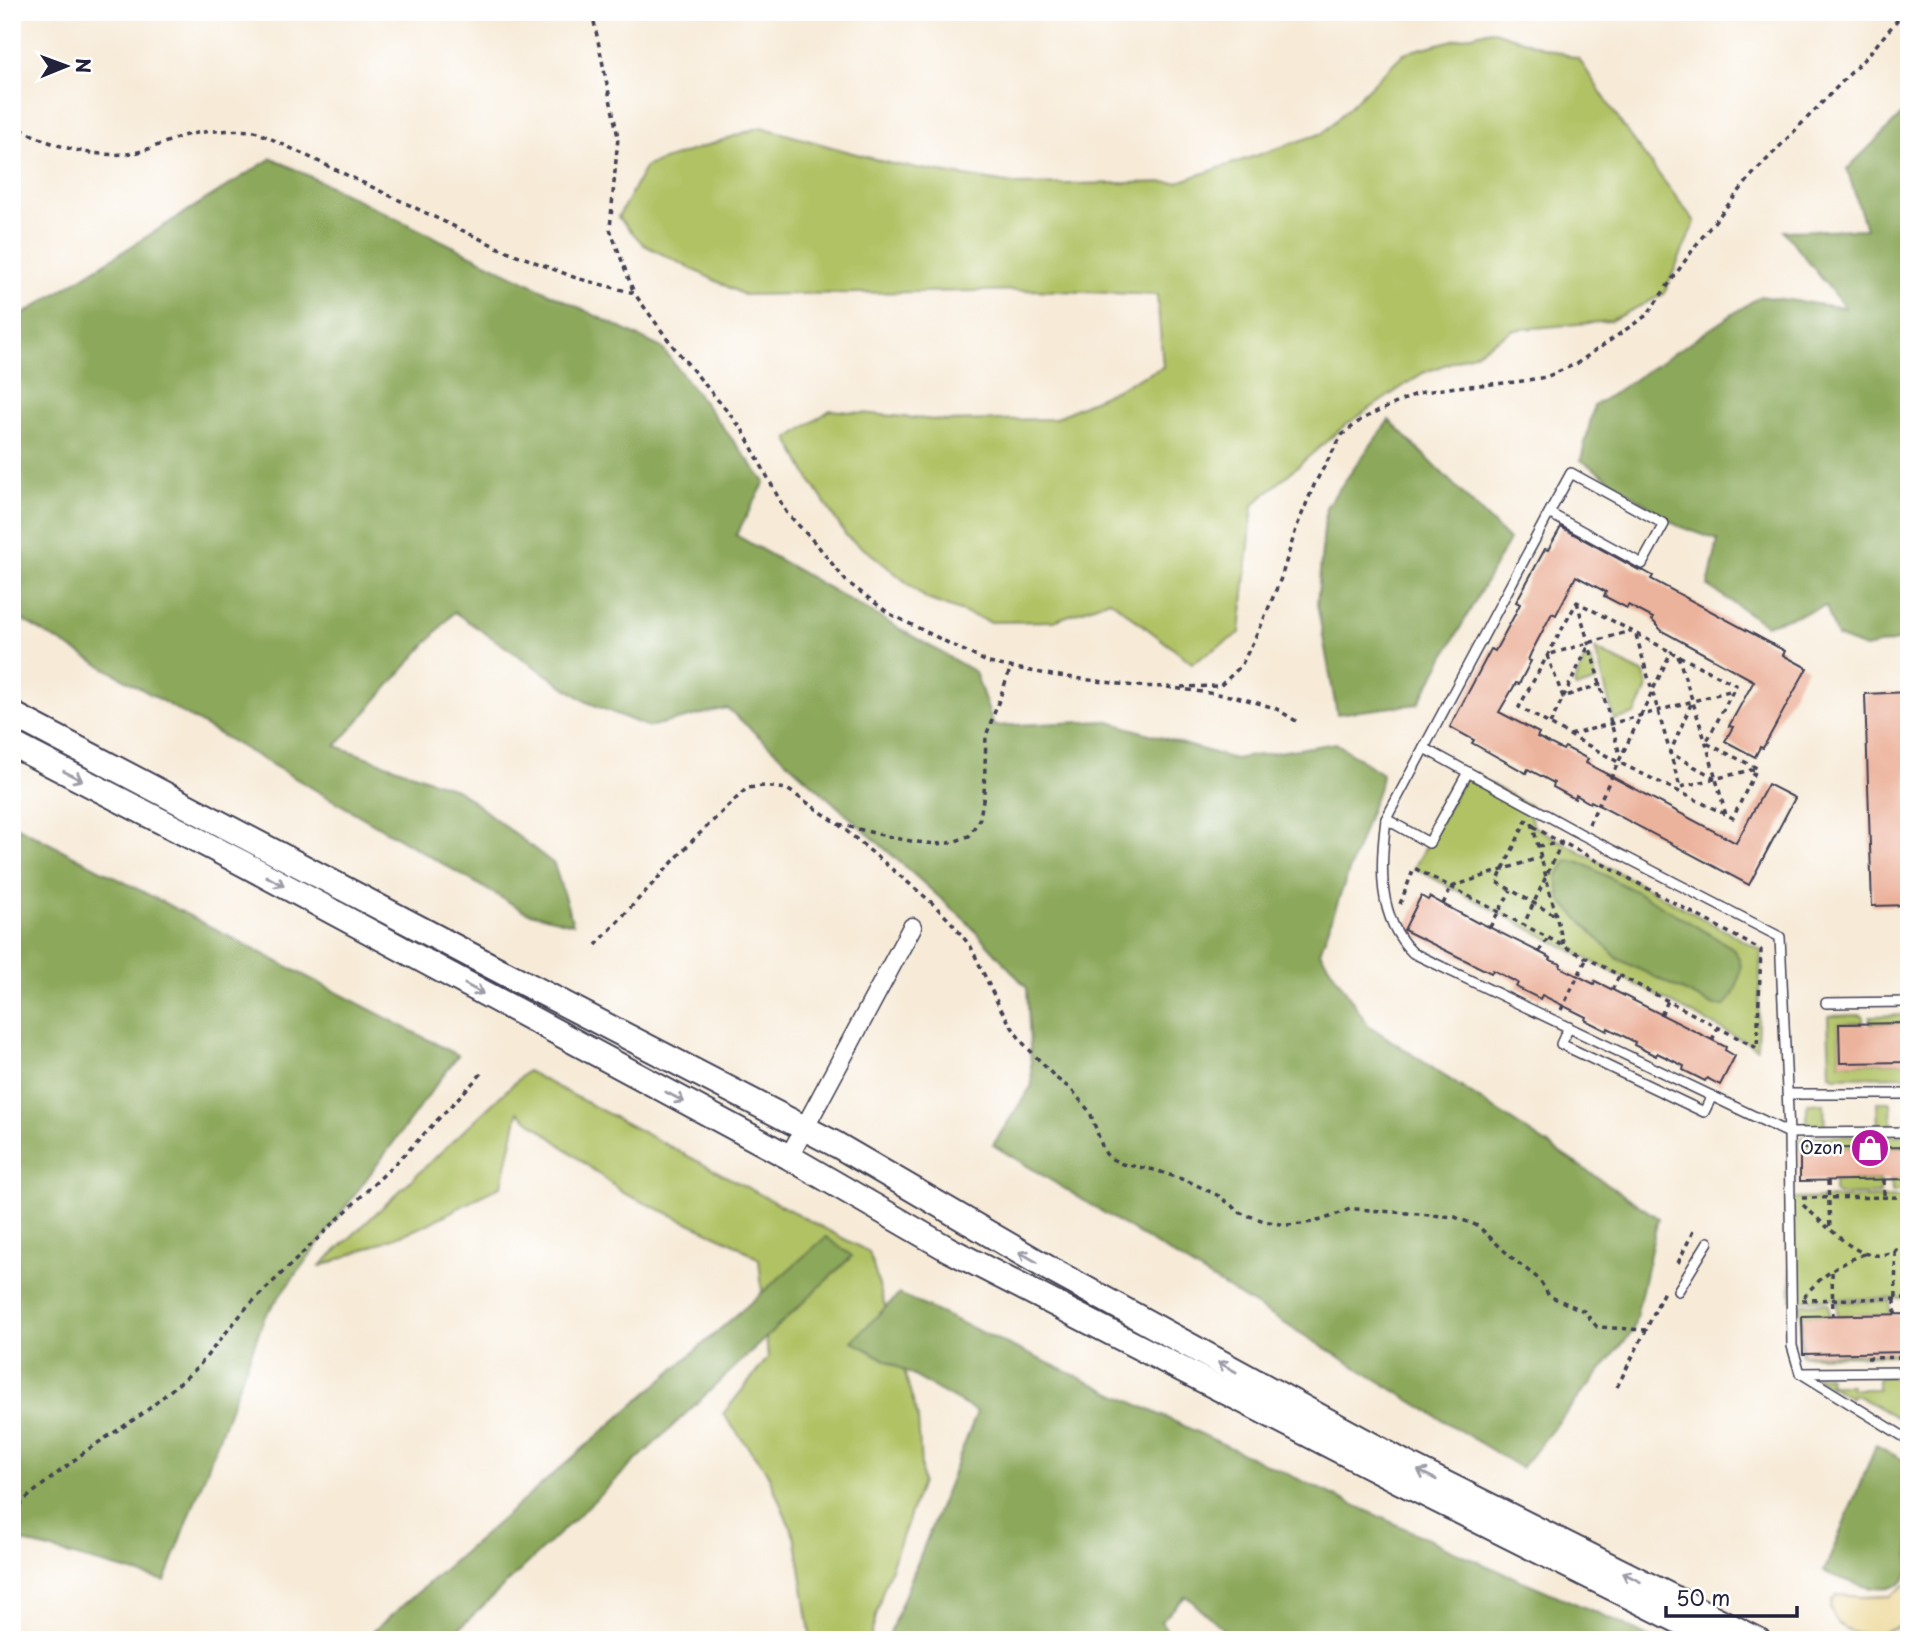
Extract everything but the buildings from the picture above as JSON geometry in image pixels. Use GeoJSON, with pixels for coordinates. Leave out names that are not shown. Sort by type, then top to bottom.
{"type":"FeatureCollection","features":[{"type":"Feature","properties":{"kind":"main road"},"geometry":{"type":"LineString","coordinates":[[12,714],[837,1145],[1053,1271],[1412,1467],[1758,1640]]}},
{"type":"Feature","properties":{"kind":"main road"},"geometry":{"type":"LineString","coordinates":[[12,744],[244,864],[789,1157],[960,1255],[1399,1481],[1717,1640]]}},
{"type":"Feature","properties":{"kind":"street"},"geometry":{"type":"LineString","coordinates":[[789,1157],[912,927]]}},
{"type":"Feature","properties":{"kind":"lane"},"geometry":{"type":"LineString","coordinates":[[1549,513],[1642,564],[1664,524],[1571,473],[1549,513],[1386,819],[1383,891],[1392,922],[1402,942],[1413,953],[1788,1133],[1909,1132]]}},
{"type":"Feature","properties":{"kind":"lane"},"geometry":{"type":"LineString","coordinates":[[1424,748],[1780,937],[1788,1094],[1792,1346],[1800,1373],[1909,1440]]}},
{"type":"Feature","properties":{"kind":"lane"},"geometry":{"type":"LineString","coordinates":[[1386,819],[1429,843],[1468,772]]}},
{"type":"Feature","properties":{"kind":"lane"},"geometry":{"type":"LineString","coordinates":[[1826,1003],[1909,1002]]}},
{"type":"Feature","properties":{"kind":"lane"},"geometry":{"type":"LineString","coordinates":[[1569,1027],[1561,1044],[1704,1112],[1712,1096]]}},
{"type":"Feature","properties":{"kind":"lane"},"geometry":{"type":"LineString","coordinates":[[1788,1094],[1909,1094]]}},
{"type":"Feature","properties":{"kind":"lane"},"geometry":{"type":"LineString","coordinates":[[1678,1291],[1708,1241]]}},
{"type":"Feature","properties":{"kind":"lane"},"geometry":{"type":"LineString","coordinates":[[1800,1373],[1909,1372]]}},
{"type":"Feature","properties":{"kind":"path"},"geometry":{"type":"LineString","coordinates":[[592,12],[618,136],[610,229],[634,293],[741,429],[786,512],[846,581],[890,614],[989,663],[1064,677],[1167,687],[1220,686],[1241,666],[1281,578],[1297,526],[1315,483],[1342,435],[1362,419],[1418,393],[1546,377],[1576,365],[1647,315],[1699,241],[1753,174],[1869,54],[1904,12]]}},
{"type":"Feature","properties":{"kind":"path"},"geometry":{"type":"LineString","coordinates":[[12,124],[29,134],[77,151],[125,154],[156,147],[183,136],[214,130],[255,131],[499,248],[576,278],[634,293]]}},
{"type":"Feature","properties":{"kind":"path"},"geometry":{"type":"LineString","coordinates":[[1577,602],[1736,685],[1706,743]]}},
{"type":"Feature","properties":{"kind":"path"},"geometry":{"type":"LineString","coordinates":[[1577,602],[1620,757]]}},
{"type":"Feature","properties":{"kind":"path"},"geometry":{"type":"LineString","coordinates":[[1577,602],[1519,707],[1618,762],[1733,818],[1757,768]]}},
{"type":"Feature","properties":{"kind":"path"},"geometry":{"type":"LineString","coordinates":[[1547,655],[1633,632]]}},
{"type":"Feature","properties":{"kind":"path"},"geometry":{"type":"LineString","coordinates":[[1633,632],[1653,690],[1680,788]]}},
{"type":"Feature","properties":{"kind":"path"},"geometry":{"type":"LineString","coordinates":[[1550,724],[1589,643]]}},
{"type":"Feature","properties":{"kind":"path"},"geometry":{"type":"LineString","coordinates":[[1584,835],[1671,653]]}},
{"type":"Feature","properties":{"kind":"path"},"geometry":{"type":"LineString","coordinates":[[1547,655],[1563,697]]}},
{"type":"Feature","properties":{"kind":"path"},"geometry":{"type":"LineString","coordinates":[[1678,656],[1726,815]]}},
{"type":"Feature","properties":{"kind":"path"},"geometry":{"type":"LineString","coordinates":[[837,823],[925,842],[947,843],[969,836],[980,818],[984,794],[986,737],[1011,667]]}},
{"type":"Feature","properties":{"kind":"path"},"geometry":{"type":"LineString","coordinates":[[1563,697],[1601,684]]}},
{"type":"Feature","properties":{"kind":"path"},"geometry":{"type":"LineString","coordinates":[[1167,687],[1237,697],[1275,708],[1296,721]]}},
{"type":"Feature","properties":{"kind":"path"},"geometry":{"type":"LineString","coordinates":[[1569,735],[1733,690]]}},
{"type":"Feature","properties":{"kind":"path"},"geometry":{"type":"LineString","coordinates":[[1670,753],[1692,702]]}},
{"type":"Feature","properties":{"kind":"path"},"geometry":{"type":"LineString","coordinates":[[1706,743],[1757,768]]}},
{"type":"Feature","properties":{"kind":"path"},"geometry":{"type":"LineString","coordinates":[[1670,753],[1716,779]]}},
{"type":"Feature","properties":{"kind":"path"},"geometry":{"type":"LineString","coordinates":[[1673,789],[1757,768]]}},
{"type":"Feature","properties":{"kind":"path"},"geometry":{"type":"LineString","coordinates":[[596,945],[693,840],[747,788],[764,786],[787,789],[837,823],[951,922],[971,947],[999,1006],[1015,1032],[1090,1112],[1102,1146],[1112,1159],[1190,1182],[1219,1196],[1241,1213],[1270,1223],[1301,1224],[1322,1220],[1350,1209],[1467,1220],[1478,1226],[1513,1259],[1535,1275],[1549,1296],[1584,1311],[1597,1328],[1633,1331]]}},
{"type":"Feature","properties":{"kind":"path"},"geometry":{"type":"LineString","coordinates":[[1556,916],[1497,882],[1530,814],[1564,946]]}},
{"type":"Feature","properties":{"kind":"path"},"geometry":{"type":"LineString","coordinates":[[1392,922],[1415,868],[1757,1048],[1762,950],[1533,826]]}},
{"type":"Feature","properties":{"kind":"path"},"geometry":{"type":"LineString","coordinates":[[1538,846],[1562,842]]}},
{"type":"Feature","properties":{"kind":"path"},"geometry":{"type":"LineString","coordinates":[[1523,926],[1562,842]]}},
{"type":"Feature","properties":{"kind":"path"},"geometry":{"type":"LineString","coordinates":[[1443,904],[1451,887],[1541,857]]}},
{"type":"Feature","properties":{"kind":"path"},"geometry":{"type":"LineString","coordinates":[[1490,928],[1511,890]]}},
{"type":"Feature","properties":{"kind":"path"},"geometry":{"type":"LineString","coordinates":[[1539,953],[1548,938]]}},
{"type":"Feature","properties":{"kind":"path"},"geometry":{"type":"LineString","coordinates":[[1556,1021],[1587,958]]}},
{"type":"Feature","properties":{"kind":"path"},"geometry":{"type":"LineString","coordinates":[[1612,990],[1619,975]]}},
{"type":"Feature","properties":{"kind":"path"},"geometry":{"type":"LineString","coordinates":[[1661,1015],[1668,1001]]}},
{"type":"Feature","properties":{"kind":"path"},"geometry":{"type":"LineString","coordinates":[[1712,1040],[1718,1027]]}},
{"type":"Feature","properties":{"kind":"path"},"geometry":{"type":"LineString","coordinates":[[12,1513],[30,1494],[86,1450],[144,1413],[197,1368],[247,1307],[404,1155],[483,1072]]}},
{"type":"Feature","properties":{"kind":"path"},"geometry":{"type":"LineString","coordinates":[[1884,1180],[1884,1197]]}},
{"type":"Feature","properties":{"kind":"path"},"geometry":{"type":"LineString","coordinates":[[1828,1181],[1830,1228]]}},
{"type":"Feature","properties":{"kind":"path"},"geometry":{"type":"LineString","coordinates":[[1908,1245],[1878,1256],[1864,1254],[1857,1251],[1796,1198],[1909,1197]]}},
{"type":"Feature","properties":{"kind":"path"},"geometry":{"type":"LineString","coordinates":[[1895,1252],[1895,1314]]}},
{"type":"Feature","properties":{"kind":"path"},"geometry":{"type":"LineString","coordinates":[[1802,1300],[1832,1271],[1864,1254]]}},
{"type":"Feature","properties":{"kind":"path"},"geometry":{"type":"LineString","coordinates":[[1832,1271],[1833,1315]]}},
{"type":"Feature","properties":{"kind":"path"},"geometry":{"type":"LineString","coordinates":[[1791,1300],[1909,1298]]}},
{"type":"Feature","properties":{"kind":"path"},"geometry":{"type":"LineString","coordinates":[[1617,1387],[1646,1330]]}},
{"type":"Feature","properties":{"kind":"path"},"geometry":{"type":"LineString","coordinates":[[1858,1358],[1909,1357]]}},
{"type":"Feature","properties":{"kind":"path"},"geometry":{"type":"LineString","coordinates":[[1901,1626],[1909,1626]]}},
{"type":"Feature","properties":{"kind":"green space"},"geometry":{"type":"Polygon","coordinates":[[[1491,30],[1579,59],[1629,135],[1695,222],[1664,294],[1610,321],[1513,330],[1473,354],[1423,373],[1344,426],[1253,505],[1240,633],[1192,663],[1110,600],[1054,621],[990,622],[927,599],[847,537],[810,480],[788,439],[830,410],[946,421],[1054,419],[1163,367],[1157,295],[1034,290],[744,295],[644,245],[618,217],[646,166],[761,127],[892,164],[1019,185],[1178,182],[1323,133],[1404,53],[1491,30]]]}},
{"type":"Feature","properties":{"kind":"green space"},"geometry":{"type":"Polygon","coordinates":[[[1909,113],[1909,643],[1901,640],[1865,648],[1837,637],[1826,606],[1766,625],[1708,586],[1718,540],[1678,526],[1581,460],[1594,406],[1760,296],[1845,308],[1784,231],[1866,229],[1847,169],[1903,114],[1909,113]]]}},
{"type":"Feature","properties":{"kind":"green space"},"geometry":{"type":"Polygon","coordinates":[[[272,158],[662,348],[765,482],[736,535],[975,672],[994,726],[1106,721],[1234,759],[1336,743],[1382,774],[1320,952],[1368,1025],[1658,1218],[1633,1331],[1521,1468],[993,1145],[1032,1085],[1027,988],[967,922],[727,708],[648,727],[587,702],[454,612],[336,746],[458,790],[554,864],[573,924],[526,912],[12,614],[12,329],[22,315],[272,158]]]}},
{"type":"Feature","properties":{"kind":"green space"},"geometry":{"type":"Polygon","coordinates":[[[1389,420],[1509,540],[1418,704],[1337,714],[1317,604],[1326,507],[1389,420]]]}},
{"type":"Feature","properties":{"kind":"green space"},"geometry":{"type":"Polygon","coordinates":[[[1595,649],[1644,674],[1648,687],[1635,714],[1614,720],[1595,649]]]}},
{"type":"Feature","properties":{"kind":"green space"},"geometry":{"type":"Polygon","coordinates":[[[1591,659],[1597,681],[1576,688],[1574,684],[1584,660],[1591,659]]]}},
{"type":"Feature","properties":{"kind":"green space"},"geometry":{"type":"Polygon","coordinates":[[[1468,772],[1532,807],[1530,814],[1533,826],[1761,950],[1757,1048],[1414,868],[1468,772]]]}},
{"type":"Feature","properties":{"kind":"green space"},"geometry":{"type":"Polygon","coordinates":[[[12,824],[458,1055],[265,1316],[165,1581],[12,1539],[12,824]]]}},
{"type":"Feature","properties":{"kind":"green space"},"geometry":{"type":"Polygon","coordinates":[[[1566,861],[1580,862],[1731,947],[1739,958],[1741,967],[1737,986],[1728,1003],[1725,1006],[1714,1006],[1618,959],[1561,901],[1557,877],[1566,861]]]}},
{"type":"Feature","properties":{"kind":"green space"},"geometry":{"type":"Polygon","coordinates":[[[1909,1015],[1909,1023],[1870,1023],[1870,1016],[1909,1015]]]}},
{"type":"Feature","properties":{"kind":"green space"},"geometry":{"type":"Polygon","coordinates":[[[1863,1016],[1863,1023],[1839,1024],[1840,1063],[1909,1062],[1909,1076],[1830,1075],[1828,1017],[1863,1016]]]}},
{"type":"Feature","properties":{"kind":"green space"},"geometry":{"type":"Polygon","coordinates":[[[527,1071],[869,1252],[918,1418],[922,1482],[882,1593],[870,1640],[811,1640],[796,1541],[767,1472],[723,1414],[768,1358],[759,1259],[731,1242],[623,1193],[518,1112],[502,1185],[424,1226],[319,1267],[527,1071]]]}},
{"type":"Feature","properties":{"kind":"green space"},"geometry":{"type":"Polygon","coordinates":[[[1877,1102],[1891,1102],[1892,1130],[1878,1130],[1877,1102]]]}},
{"type":"Feature","properties":{"kind":"green space"},"geometry":{"type":"Polygon","coordinates":[[[1824,1103],[1825,1131],[1807,1131],[1807,1104],[1824,1103]]]}},
{"type":"Feature","properties":{"kind":"green space"},"geometry":{"type":"Polygon","coordinates":[[[1909,1135],[1909,1147],[1800,1149],[1802,1137],[1909,1135]]]}},
{"type":"Feature","properties":{"kind":"green space"},"geometry":{"type":"Polygon","coordinates":[[[1891,1179],[1909,1179],[1909,1190],[1892,1192],[1891,1179]]]}},
{"type":"Feature","properties":{"kind":"green space"},"geometry":{"type":"Polygon","coordinates":[[[1834,1180],[1880,1180],[1880,1194],[1838,1195],[1834,1192],[1834,1180]]]}},
{"type":"Feature","properties":{"kind":"green space"},"geometry":{"type":"Polygon","coordinates":[[[1909,1197],[1909,1298],[1791,1300],[1790,1199],[1909,1197]]]}},
{"type":"Feature","properties":{"kind":"green space"},"geometry":{"type":"Polygon","coordinates":[[[826,1237],[852,1256],[447,1640],[363,1640],[826,1237]]]}},
{"type":"Feature","properties":{"kind":"green space"},"geometry":{"type":"Polygon","coordinates":[[[899,1294],[1469,1558],[1621,1623],[1653,1640],[1235,1640],[1186,1596],[1161,1621],[1173,1640],[887,1640],[977,1412],[852,1341],[899,1294]]]}},
{"type":"Feature","properties":{"kind":"green space"},"geometry":{"type":"Polygon","coordinates":[[[1890,1301],[1890,1315],[1837,1315],[1837,1302],[1890,1301]]]}},
{"type":"Feature","properties":{"kind":"green space"},"geometry":{"type":"Polygon","coordinates":[[[1829,1303],[1830,1316],[1802,1316],[1803,1354],[1909,1352],[1909,1355],[1803,1356],[1800,1304],[1829,1303]]]}},
{"type":"Feature","properties":{"kind":"green space"},"geometry":{"type":"Polygon","coordinates":[[[1829,1376],[1830,1385],[1851,1385],[1852,1389],[1878,1389],[1880,1378],[1888,1376],[1898,1379],[1899,1395],[1909,1395],[1909,1424],[1856,1395],[1851,1395],[1851,1398],[1814,1377],[1829,1376]]]}},
{"type":"Feature","properties":{"kind":"green space"},"geometry":{"type":"Polygon","coordinates":[[[1876,1445],[1909,1463],[1909,1570],[1904,1580],[1887,1588],[1865,1587],[1824,1572],[1876,1445]]]}},
{"type":"Feature","properties":{"kind":"sand"},"geometry":{"type":"Polygon","coordinates":[[[1909,1582],[1909,1613],[1901,1626],[1894,1629],[1869,1633],[1853,1632],[1838,1623],[1830,1609],[1832,1600],[1838,1595],[1891,1596],[1909,1582]]]}},
{"type":"Feature","properties":{"kind":"place","name":"Ozon"},"geometry":{"type":"Point","coordinates":[1870,1148]}}]}
